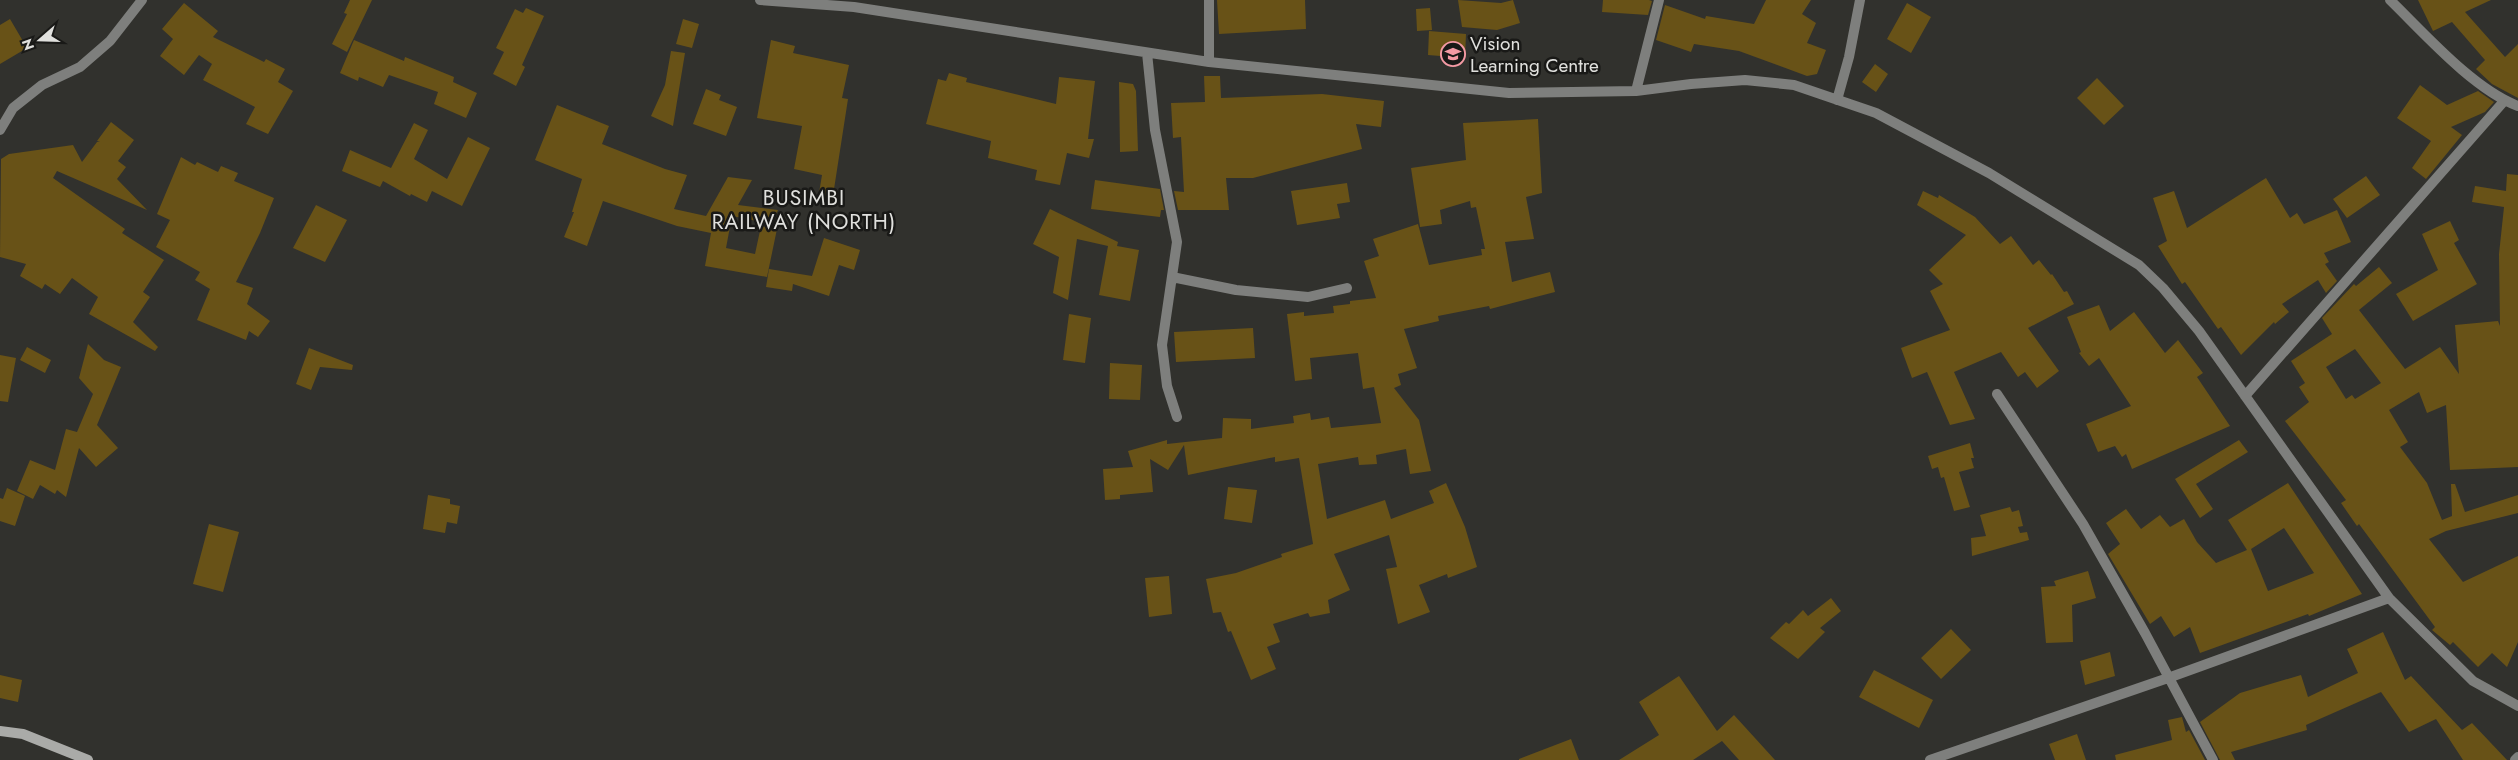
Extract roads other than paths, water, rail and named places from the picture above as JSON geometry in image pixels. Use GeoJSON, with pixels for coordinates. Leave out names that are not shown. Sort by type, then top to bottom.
{"type":"FeatureCollection","features":[{"type":"Feature","properties":{"kind":"main road"},"geometry":{"type":"LineString","coordinates":[[0,731],[23,734],[88,760]]}},
{"type":"Feature","properties":{"kind":"street"},"geometry":{"type":"LineString","coordinates":[[0,130],[13,108],[42,85],[80,67],[110,41],[142,0]]}},
{"type":"Feature","properties":{"kind":"street"},"geometry":{"type":"LineString","coordinates":[[760,0],[854,7],[1208,62],[1509,93],[1636,91],[1745,80],[1794,85],[1876,113],[1989,173],[2139,265],[2163,288],[2199,330],[2389,598],[2473,681],[2518,706]]}},
{"type":"Feature","properties":{"kind":"street"},"geometry":{"type":"LineString","coordinates":[[1208,62],[1209,0]]}},
{"type":"Feature","properties":{"kind":"street"},"geometry":{"type":"LineString","coordinates":[[1636,91],[1659,0]]}},
{"type":"Feature","properties":{"kind":"street"},"geometry":{"type":"LineString","coordinates":[[1837,100],[1849,58],[1860,0]]}},
{"type":"Feature","properties":{"kind":"street"},"geometry":{"type":"LineString","coordinates":[[2390,0],[2463,69],[2505,100],[2518,106]]}},
{"type":"Feature","properties":{"kind":"street"},"geometry":{"type":"LineString","coordinates":[[1147,53],[1155,130],[1177,242],[1162,345],[1167,386],[1177,417]]}},
{"type":"Feature","properties":{"kind":"street"},"geometry":{"type":"LineString","coordinates":[[2245,396],[2505,100]]}},
{"type":"Feature","properties":{"kind":"street"},"geometry":{"type":"LineString","coordinates":[[1172,277],[1236,290],[1308,297],[1347,288]]}},
{"type":"Feature","properties":{"kind":"street"},"geometry":{"type":"LineString","coordinates":[[1997,394],[2083,524],[2145,633],[2213,760]]}},
{"type":"Feature","properties":{"kind":"street"},"geometry":{"type":"LineString","coordinates":[[1930,760],[2168,678],[2389,598]]}},
{"type":"Feature","properties":{"kind":"place","name":"Vision Learning Centre"},"geometry":{"type":"Point","coordinates":[1453,54]}},
{"type":"Feature","properties":{"kind":"district","name":"BUSIMBI RAILWAY (NORTH)"},"geometry":{"type":"Point","coordinates":[804,210]}}]}
